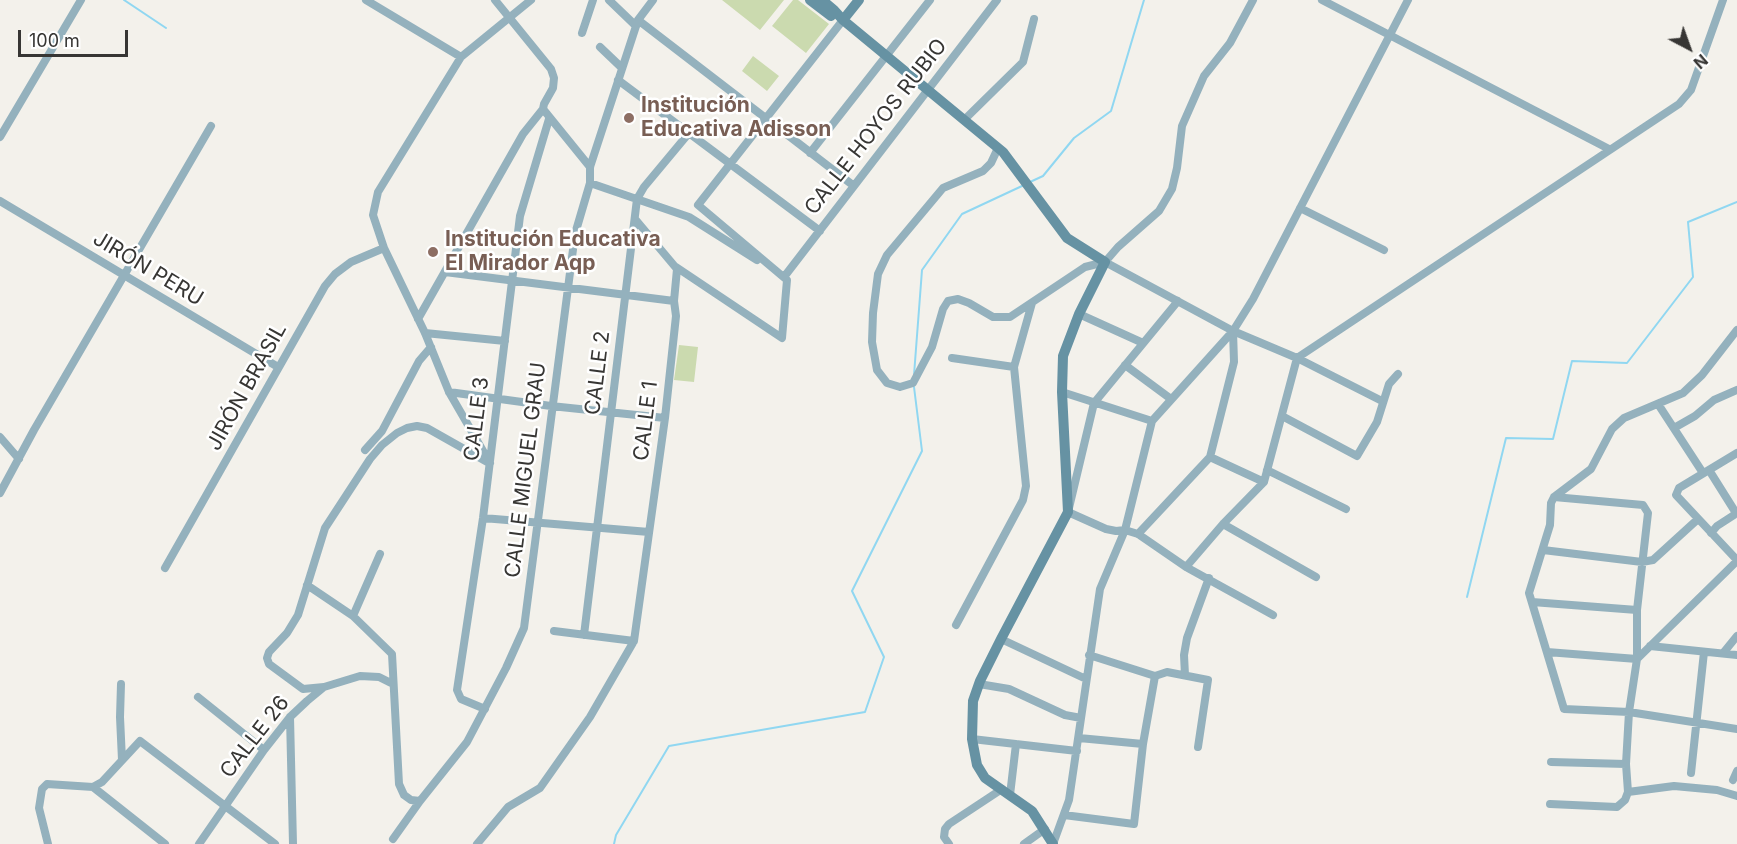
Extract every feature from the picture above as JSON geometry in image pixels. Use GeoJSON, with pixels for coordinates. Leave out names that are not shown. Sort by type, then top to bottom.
{"type":"FeatureCollection","features":[{"type":"Feature","properties":{"kind":"street"},"geometry":{"type":"LineString","coordinates":[[0,137],[81,0]]}},
{"type":"Feature","properties":{"kind":"street"},"geometry":{"type":"LineString","coordinates":[[366,0],[461,57]]}},
{"type":"Feature","properties":{"kind":"street"},"geometry":{"type":"LineString","coordinates":[[418,319],[524,134],[543,110],[553,87],[554,78],[551,69],[495,0]]}},
{"type":"Feature","properties":{"kind":"street"},"geometry":{"type":"LineString","coordinates":[[490,463],[449,392],[425,333],[384,248],[373,215],[378,192],[461,57],[531,0]]}},
{"type":"Feature","properties":{"kind":"street"},"geometry":{"type":"LineString","coordinates":[[582,33],[593,0]]}},
{"type":"Feature","properties":{"kind":"street"},"geometry":{"type":"LineString","coordinates":[[609,0],[854,186]]}},
{"type":"Feature","properties":{"kind":"street","name":"CALLE MIGUEL GRAU"},"geometry":{"type":"LineString","coordinates":[[393,838],[467,742],[524,628],[575,234],[590,183],[590,167],[637,23],[653,0]]}},
{"type":"Feature","properties":{"kind":"street"},"geometry":{"type":"LineString","coordinates":[[810,0],[830,15],[843,20]]}},
{"type":"Feature","properties":{"kind":"street"},"geometry":{"type":"LineString","coordinates":[[822,0],[998,148],[1051,219],[1072,242],[1233,331],[1298,358],[1382,401]]}},
{"type":"Feature","properties":{"kind":"street"},"geometry":{"type":"LineString","coordinates":[[634,219],[676,267],[782,338],[787,280],[698,205],[859,0]]}},
{"type":"Feature","properties":{"kind":"street"},"geometry":{"type":"LineString","coordinates":[[810,153],[930,0]]}},
{"type":"Feature","properties":{"kind":"street","name":"CALLE HOYOS RUBIO"},"geometry":{"type":"LineString","coordinates":[[784,277],[997,0]]}},
{"type":"Feature","properties":{"kind":"street"},"geometry":{"type":"LineString","coordinates":[[1068,512],[1062,356],[1079,314],[1106,262],[1118,247],[1159,211],[1172,189],[1182,126],[1204,76],[1230,43],[1253,0]]}},
{"type":"Feature","properties":{"kind":"street"},"geometry":{"type":"LineString","coordinates":[[1322,0],[1609,149]]}},
{"type":"Feature","properties":{"kind":"street"},"geometry":{"type":"LineString","coordinates":[[1053,844],[1069,800],[1100,589],[1125,530],[1152,421],[1233,331],[1253,299],[1408,0]]}},
{"type":"Feature","properties":{"kind":"street"},"geometry":{"type":"LineString","coordinates":[[1186,567],[1223,524],[1264,482],[1298,358],[1679,104],[1691,90],[1723,0]]}},
{"type":"Feature","properties":{"kind":"street"},"geometry":{"type":"LineString","coordinates":[[964,120],[1023,62],[1034,19]]}},
{"type":"Feature","properties":{"kind":"street"},"geometry":{"type":"LineString","coordinates":[[600,47],[622,68]]}},
{"type":"Feature","properties":{"kind":"street"},"geometry":{"type":"LineString","coordinates":[[618,80],[820,231]]}},
{"type":"Feature","properties":{"kind":"street"},"geometry":{"type":"LineString","coordinates":[[543,110],[590,167]]}},
{"type":"Feature","properties":{"kind":"street","name":"CALLE 3"},"geometry":{"type":"LineString","coordinates":[[485,709],[461,699],[457,693],[483,518],[520,216],[549,119]]}},
{"type":"Feature","properties":{"kind":"street"},"geometry":{"type":"LineString","coordinates":[[0,493],[211,126]]}},
{"type":"Feature","properties":{"kind":"street","name":"CALLE 2"},"geometry":{"type":"LineString","coordinates":[[584,635],[637,199],[644,187],[689,133]]}},
{"type":"Feature","properties":{"kind":"street"},"geometry":{"type":"LineString","coordinates":[[998,148],[991,163],[982,171],[943,188],[887,255],[878,274],[873,313],[873,342],[877,370],[888,382],[900,387],[913,383],[932,347],[943,309],[948,301],[958,299],[993,317],[1010,317],[1085,267],[1106,262]]}},
{"type":"Feature","properties":{"kind":"street"},"geometry":{"type":"LineString","coordinates":[[590,183],[689,217],[784,277]]}},
{"type":"Feature","properties":{"kind":"street","name":"JIRÓN PERU"},"geometry":{"type":"LineString","coordinates":[[0,201],[278,367]]}},
{"type":"Feature","properties":{"kind":"street"},"geometry":{"type":"LineString","coordinates":[[1300,208],[1384,250]]}},
{"type":"Feature","properties":{"kind":"street","name":"JIRÓN BRASIL"},"geometry":{"type":"LineString","coordinates":[[165,568],[325,286],[335,274],[351,262],[384,248]]}},
{"type":"Feature","properties":{"kind":"street","name":"CALLE 1"},"geometry":{"type":"LineString","coordinates":[[634,642],[665,418],[676,316],[674,301],[676,267]]}},
{"type":"Feature","properties":{"kind":"street"},"geometry":{"type":"LineString","coordinates":[[445,272],[674,301]]}},
{"type":"Feature","properties":{"kind":"street"},"geometry":{"type":"LineString","coordinates":[[675,288],[689,279],[696,280]]}},
{"type":"Feature","properties":{"kind":"street"},"geometry":{"type":"LineString","coordinates":[[1053,844],[1032,811],[985,778],[977,765],[972,739],[973,701],[1001,639],[1068,512],[1094,403],[1178,301]]}},
{"type":"Feature","properties":{"kind":"street"},"geometry":{"type":"LineString","coordinates":[[956,625],[1023,500],[1026,486],[1014,367],[1032,303]]}},
{"type":"Feature","properties":{"kind":"street"},"geometry":{"type":"LineString","coordinates":[[1079,314],[1143,343]]}},
{"type":"Feature","properties":{"kind":"street"},"geometry":{"type":"LineString","coordinates":[[1737,330],[1702,375],[1683,393],[1624,418],[1612,429],[1591,469],[1554,497],[1551,503],[1550,525],[1530,593],[1564,709],[1629,712],[1737,729]]}},
{"type":"Feature","properties":{"kind":"street"},"geometry":{"type":"LineString","coordinates":[[1138,534],[1210,457],[1234,362],[1233,331]]}},
{"type":"Feature","properties":{"kind":"street"},"geometry":{"type":"LineString","coordinates":[[425,333],[505,341]]}},
{"type":"Feature","properties":{"kind":"street"},"geometry":{"type":"LineString","coordinates":[[365,450],[382,431],[419,361],[431,347]]}},
{"type":"Feature","properties":{"kind":"street"},"geometry":{"type":"LineString","coordinates":[[952,358],[1014,367]]}},
{"type":"Feature","properties":{"kind":"street"},"geometry":{"type":"LineString","coordinates":[[1125,365],[1171,399]]}},
{"type":"Feature","properties":{"kind":"street"},"geometry":{"type":"LineString","coordinates":[[1282,416],[1357,456],[1377,422],[1389,384],[1398,374]]}},
{"type":"Feature","properties":{"kind":"street"},"geometry":{"type":"LineString","coordinates":[[1674,428],[1695,416],[1714,400],[1737,390]]}},
{"type":"Feature","properties":{"kind":"street"},"geometry":{"type":"LineString","coordinates":[[449,392],[665,418]]}},
{"type":"Feature","properties":{"kind":"street"},"geometry":{"type":"LineString","coordinates":[[1062,392],[1152,421]]}},
{"type":"Feature","properties":{"kind":"street"},"geometry":{"type":"LineString","coordinates":[[1658,404],[1737,513],[1711,532]]}},
{"type":"Feature","properties":{"kind":"street"},"geometry":{"type":"LineString","coordinates":[[324,687],[303,689],[269,664],[267,658],[269,652],[287,633],[298,615],[325,528],[370,459],[382,445],[393,437],[407,428],[417,426],[427,428],[490,463]]}},
{"type":"Feature","properties":{"kind":"street"},"geometry":{"type":"LineString","coordinates":[[382,431],[393,437]]}},
{"type":"Feature","properties":{"kind":"street"},"geometry":{"type":"LineString","coordinates":[[0,437],[19,459]]}},
{"type":"Feature","properties":{"kind":"street"},"geometry":{"type":"LineString","coordinates":[[1547,652],[1636,659],[1737,561],[1676,495],[1679,488],[1737,453]]}},
{"type":"Feature","properties":{"kind":"street"},"geometry":{"type":"LineString","coordinates":[[1210,457],[1264,482]]}},
{"type":"Feature","properties":{"kind":"street"},"geometry":{"type":"LineString","coordinates":[[1267,470],[1346,509]]}},
{"type":"Feature","properties":{"kind":"street"},"geometry":{"type":"LineString","coordinates":[[1550,804],[1617,807],[1625,800],[1628,792],[1626,764],[1629,712],[1636,659],[1637,610],[1648,513],[1643,505],[1554,497]]}},
{"type":"Feature","properties":{"kind":"street"},"geometry":{"type":"LineString","coordinates":[[1068,512],[1106,528],[1138,534],[1186,567],[1273,615]]}},
{"type":"Feature","properties":{"kind":"street"},"geometry":{"type":"LineString","coordinates":[[483,518],[649,532]]}},
{"type":"Feature","properties":{"kind":"street"},"geometry":{"type":"LineString","coordinates":[[1543,549],[1642,562],[1653,560],[1698,519]]}},
{"type":"Feature","properties":{"kind":"street"},"geometry":{"type":"LineString","coordinates":[[1223,524],[1316,577]]}},
{"type":"Feature","properties":{"kind":"street"},"geometry":{"type":"LineString","coordinates":[[353,616],[380,554]]}},
{"type":"Feature","properties":{"kind":"street"},"geometry":{"type":"LineString","coordinates":[[1185,675],[1184,655],[1187,638],[1209,578]]}},
{"type":"Feature","properties":{"kind":"street"},"geometry":{"type":"LineString","coordinates":[[307,585],[353,616],[392,654],[399,784],[404,795],[411,800],[420,801]]}},
{"type":"Feature","properties":{"kind":"street"},"geometry":{"type":"LineString","coordinates":[[1532,602],[1637,610]]}},
{"type":"Feature","properties":{"kind":"street"},"geometry":{"type":"LineString","coordinates":[[477,844],[508,807],[540,788],[590,717],[634,642],[554,631]]}},
{"type":"Feature","properties":{"kind":"street"},"geometry":{"type":"LineString","coordinates":[[1724,652],[1737,636]]}},
{"type":"Feature","properties":{"kind":"street"},"geometry":{"type":"LineString","coordinates":[[1001,639],[1086,679]]}},
{"type":"Feature","properties":{"kind":"street"},"geometry":{"type":"LineString","coordinates":[[1650,646],[1737,655]]}},
{"type":"Feature","properties":{"kind":"street"},"geometry":{"type":"LineString","coordinates":[[1690,773],[1704,652]]}},
{"type":"Feature","properties":{"kind":"street"},"geometry":{"type":"LineString","coordinates":[[1089,656],[1155,676],[1167,672],[1208,680],[1198,747]]}},
{"type":"Feature","properties":{"kind":"street","name":"CALLE 26"},"geometry":{"type":"LineString","coordinates":[[199,844],[264,750],[290,717],[324,687],[360,676],[379,677],[393,684]]}},
{"type":"Feature","properties":{"kind":"street"},"geometry":{"type":"LineString","coordinates":[[1064,815],[1134,824],[1143,744],[1155,676]]}},
{"type":"Feature","properties":{"kind":"street"},"geometry":{"type":"LineString","coordinates":[[121,684],[122,760]]}},
{"type":"Feature","properties":{"kind":"street"},"geometry":{"type":"LineString","coordinates":[[979,684],[1008,689],[1065,715],[1081,718]]}},
{"type":"Feature","properties":{"kind":"street"},"geometry":{"type":"LineString","coordinates":[[198,697],[264,750]]}},
{"type":"Feature","properties":{"kind":"street"},"geometry":{"type":"LineString","coordinates":[[290,717],[293,844]]}},
{"type":"Feature","properties":{"kind":"street"},"geometry":{"type":"LineString","coordinates":[[1079,738],[1143,744]]}},
{"type":"Feature","properties":{"kind":"street"},"geometry":{"type":"LineString","coordinates":[[972,739],[1077,751]]}},
{"type":"Feature","properties":{"kind":"street"},"geometry":{"type":"LineString","coordinates":[[50,843],[39,808],[42,789],[47,784],[93,787],[102,782],[140,741],[275,844]]}},
{"type":"Feature","properties":{"kind":"street"},"geometry":{"type":"LineString","coordinates":[[949,844],[944,837],[945,829],[949,824],[1006,792],[1016,744]]}},
{"type":"Feature","properties":{"kind":"street"},"geometry":{"type":"LineString","coordinates":[[1551,762],[1626,764]]}},
{"type":"Feature","properties":{"kind":"street"},"geometry":{"type":"LineString","coordinates":[[1733,780],[1737,771]]}},
{"type":"Feature","properties":{"kind":"street"},"geometry":{"type":"LineString","coordinates":[[1628,792],[1674,786],[1717,790],[1737,796]]}},
{"type":"Feature","properties":{"kind":"street"},"geometry":{"type":"LineString","coordinates":[[93,787],[165,844]]}},
{"type":"Feature","properties":{"kind":"street"},"geometry":{"type":"LineString","coordinates":[[1024,844],[1045,829]]}},
{"type":"Feature","properties":{"kind":"green space"},"geometry":{"type":"Polygon","coordinates":[[[722,0],[784,0],[760,30],[722,0]]]}},
{"type":"Feature","properties":{"kind":"green space"},"geometry":{"type":"Polygon","coordinates":[[[793,0],[798,0],[829,24],[806,53],[772,26],[793,0]]]}},
{"type":"Feature","properties":{"kind":"green space"},"geometry":{"type":"Polygon","coordinates":[[[753,56],[779,76],[767,91],[742,71],[753,56]]]}},
{"type":"Feature","properties":{"kind":"green space"},"geometry":{"type":"Polygon","coordinates":[[[679,345],[698,347],[694,382],[674,380],[679,345]]]}},
{"type":"Feature","properties":{"kind":"waterway"},"geometry":{"type":"LineString","coordinates":[[124,0],[166,28]]}},
{"type":"Feature","properties":{"kind":"waterway"},"geometry":{"type":"LineString","coordinates":[[1030,182],[1043,176],[1074,138],[1111,111],[1144,0]]}},
{"type":"Feature","properties":{"kind":"waterway"},"geometry":{"type":"LineString","coordinates":[[914,375],[922,270],[962,214],[1022,186]]}},
{"type":"Feature","properties":{"kind":"waterway"},"geometry":{"type":"LineString","coordinates":[[1467,597],[1506,438],[1553,439],[1572,361],[1627,363],[1693,277],[1688,222],[1737,202]]}},
{"type":"Feature","properties":{"kind":"waterway"},"geometry":{"type":"LineString","coordinates":[[614,844],[616,835],[669,746],[865,712],[884,657],[852,591],[922,451],[914,387]]}},
{"type":"Feature","properties":{"kind":"place","name":"Institución Educativa Adisson"},"geometry":{"type":"Point","coordinates":[629,118]}},
{"type":"Feature","properties":{"kind":"place","name":"Institución Educativa El Mirador Aqp"},"geometry":{"type":"Point","coordinates":[433,252]}}]}
